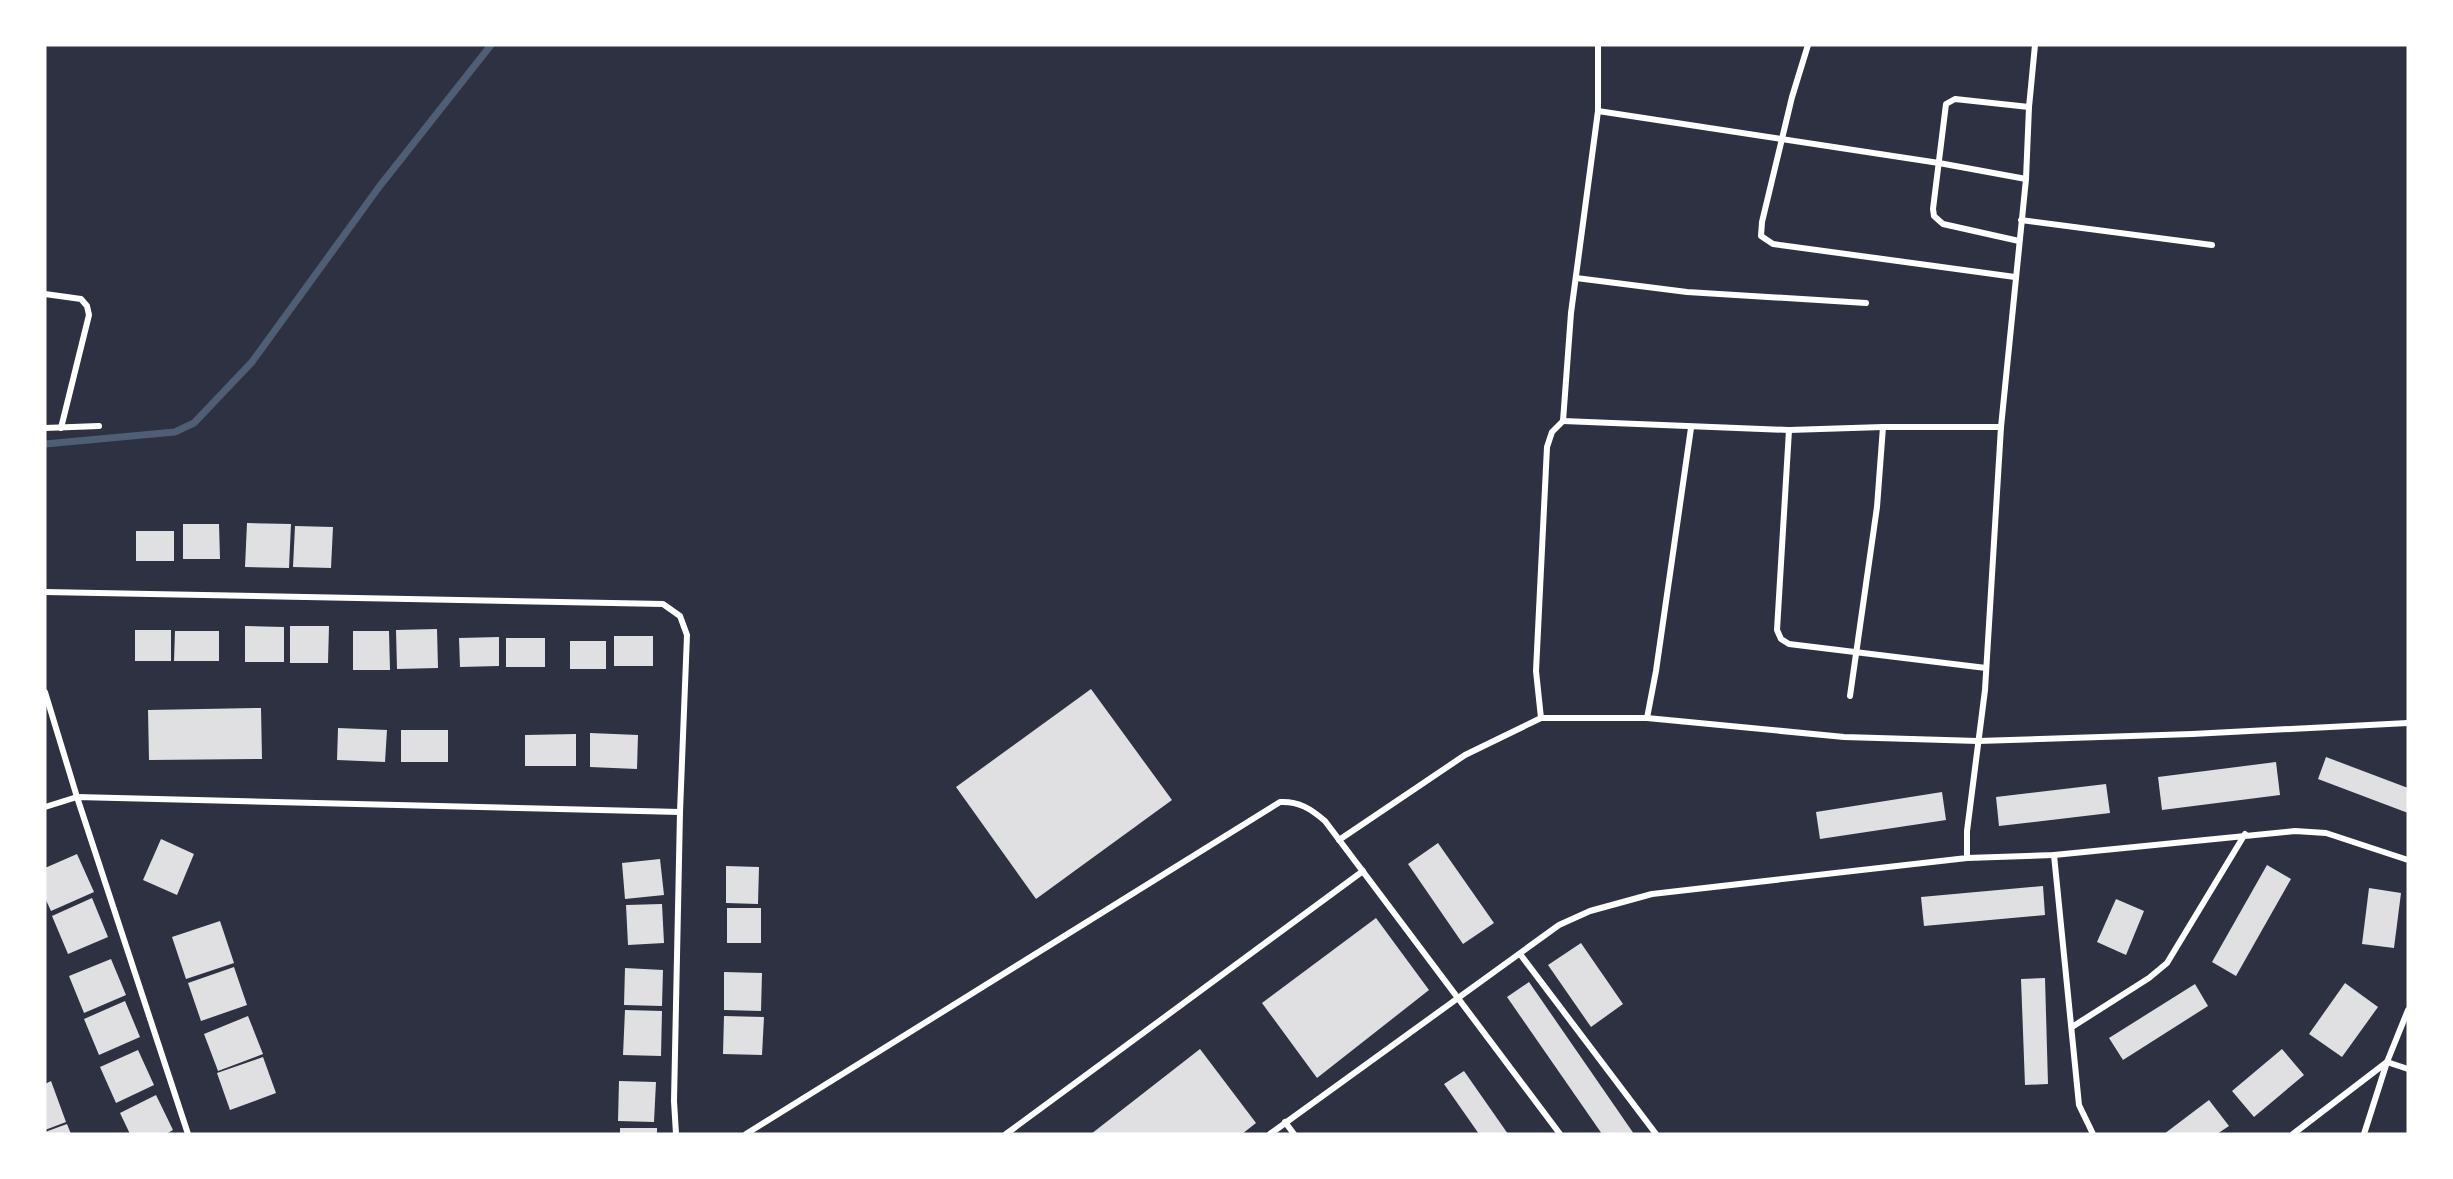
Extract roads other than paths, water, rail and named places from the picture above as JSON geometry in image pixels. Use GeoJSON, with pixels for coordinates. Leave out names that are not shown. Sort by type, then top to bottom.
{"type":"FeatureCollection","features":[{"type":"Feature","properties":{"kind":"street"},"geometry":{"type":"LineString","coordinates":[[1541,718],[1536,671],[1547,447],[1552,432],[1563,421],[1571,313],[1598,111],[1598,45]]}},
{"type":"Feature","properties":{"kind":"street"},"geometry":{"type":"LineString","coordinates":[[1808,45],[1792,97],[1762,222],[1761,236],[1773,244],[2015,277]]}},
{"type":"Feature","properties":{"kind":"street"},"geometry":{"type":"LineString","coordinates":[[1967,858],[1967,831],[1985,690],[2001,427],[2026,179],[2029,107],[2035,45]]}},
{"type":"Feature","properties":{"kind":"street"},"geometry":{"type":"LineString","coordinates":[[2019,241],[1938,221],[1933,208],[1946,104],[1954,99],[2029,107]]}},
{"type":"Feature","properties":{"kind":"street"},"geometry":{"type":"LineString","coordinates":[[1598,111],[1783,138],[2026,179]]}},
{"type":"Feature","properties":{"kind":"street"},"geometry":{"type":"LineString","coordinates":[[2021,220],[2212,245]]}},
{"type":"Feature","properties":{"kind":"street"},"geometry":{"type":"LineString","coordinates":[[1576,278],[1687,292],[1866,303]]}},
{"type":"Feature","properties":{"kind":"street"},"geometry":{"type":"LineString","coordinates":[[45,294],[81,299],[87,306],[88,315],[61,428]]}},
{"type":"Feature","properties":{"kind":"street"},"geometry":{"type":"LineString","coordinates":[[1563,421],[1691,428],[1789,430],[2001,427]]}},
{"type":"Feature","properties":{"kind":"street"},"geometry":{"type":"LineString","coordinates":[[45,428],[99,426]]}},
{"type":"Feature","properties":{"kind":"street"},"geometry":{"type":"LineString","coordinates":[[1850,696],[1877,507],[1883,427]]}},
{"type":"Feature","properties":{"kind":"street"},"geometry":{"type":"LineString","coordinates":[[1647,718],[1656,671],[1691,428]]}},
{"type":"Feature","properties":{"kind":"street"},"geometry":{"type":"LineString","coordinates":[[1789,430],[1778,635],[1780,639],[1789,644],[1986,668]]}},
{"type":"Feature","properties":{"kind":"street"},"geometry":{"type":"LineString","coordinates":[[45,592],[663,604],[680,616],[687,635],[680,812],[674,1101],[676,1134]]}},
{"type":"Feature","properties":{"kind":"street"},"geometry":{"type":"LineString","coordinates":[[45,692],[77,797],[188,1134]]}},
{"type":"Feature","properties":{"kind":"street"},"geometry":{"type":"LineString","coordinates":[[1339,840],[1465,755],[1541,718],[1647,718],[1844,737],[1978,741],[2192,734],[2408,723]]}},
{"type":"Feature","properties":{"kind":"street"},"geometry":{"type":"LineString","coordinates":[[45,807],[77,797],[680,812]]}},
{"type":"Feature","properties":{"kind":"street"},"geometry":{"type":"LineString","coordinates":[[746,1134],[1280,802],[1292,801],[1313,811],[1325,821],[1560,1134]]}},
{"type":"Feature","properties":{"kind":"street"},"geometry":{"type":"LineString","coordinates":[[1270,1134],[1559,925],[1590,911],[1652,894],[1967,858],[2054,855],[2245,834],[2295,831],[2326,833],[2408,860]]}},
{"type":"Feature","properties":{"kind":"street"},"geometry":{"type":"LineString","coordinates":[[2072,1027],[2150,978],[2167,963],[2245,834]]}},
{"type":"Feature","properties":{"kind":"street"},"geometry":{"type":"LineString","coordinates":[[2054,855],[2079,1105],[2093,1134]]}},
{"type":"Feature","properties":{"kind":"street"},"geometry":{"type":"LineString","coordinates":[[1006,1134],[1363,871]]}},
{"type":"Feature","properties":{"kind":"street"},"geometry":{"type":"LineString","coordinates":[[1520,954],[1656,1134]]}},
{"type":"Feature","properties":{"kind":"street"},"geometry":{"type":"LineString","coordinates":[[2364,1134],[2387,1062],[2408,1010]]}},
{"type":"Feature","properties":{"kind":"street"},"geometry":{"type":"LineString","coordinates":[[2387,1062],[2408,1069]]}},
{"type":"Feature","properties":{"kind":"street"},"geometry":{"type":"LineString","coordinates":[[2293,1134],[2387,1062]]}},
{"type":"Feature","properties":{"kind":"street"},"geometry":{"type":"LineString","coordinates":[[1285,1122],[1294,1134]]}},
{"type":"Feature","properties":{"kind":"waterway"},"geometry":{"type":"LineString","coordinates":[[45,444],[175,432],[194,423],[252,362],[379,187],[491,45]]}}]}
